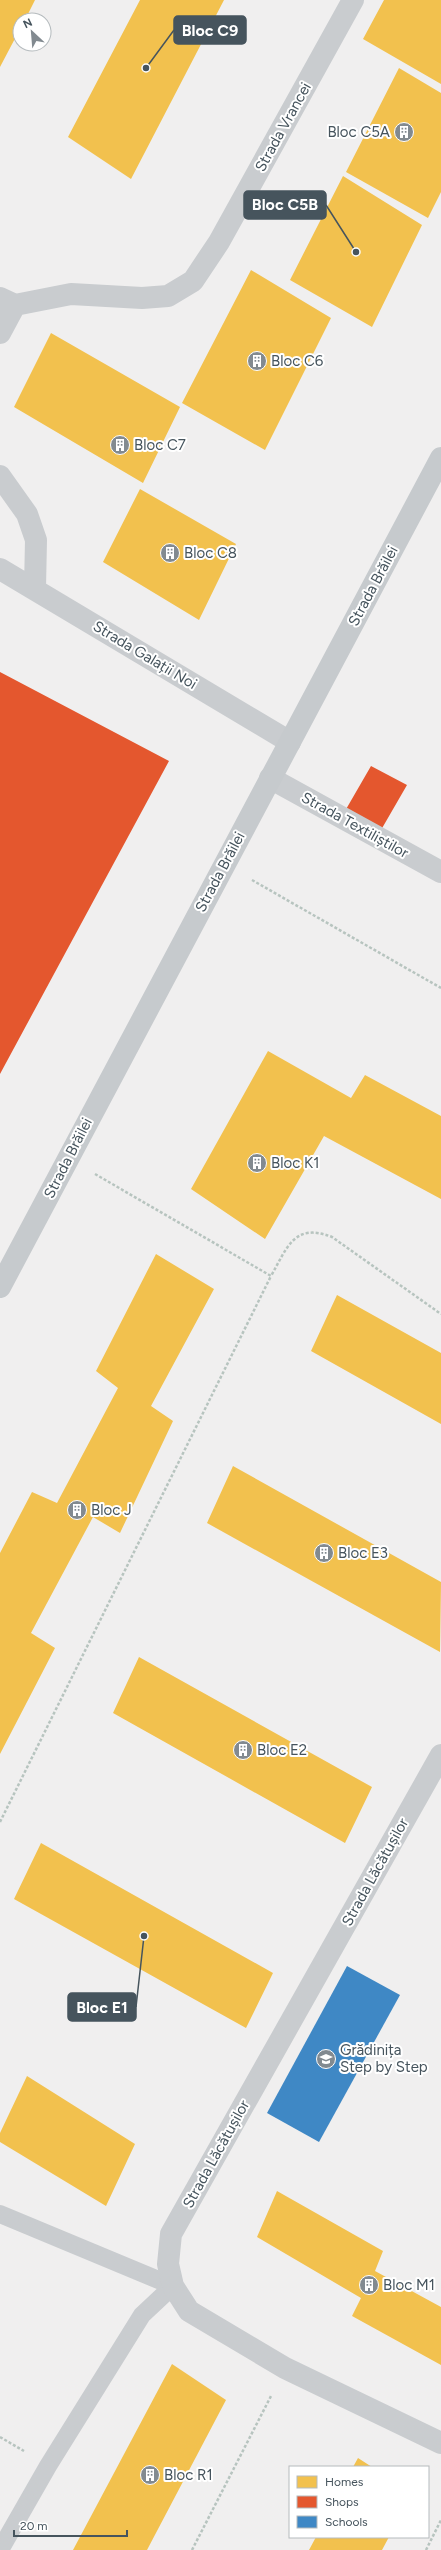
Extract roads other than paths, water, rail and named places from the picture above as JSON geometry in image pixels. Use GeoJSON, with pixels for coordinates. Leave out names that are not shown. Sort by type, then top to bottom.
{"type":"FeatureCollection","features":[{"type":"Feature","properties":{"kind":"main road","name":"Strada Brăilei"},"geometry":{"type":"LineString","coordinates":[[0,1287],[441,458]]}},
{"type":"Feature","properties":{"kind":"street","name":"Strada Vrancei"},"geometry":{"type":"LineString","coordinates":[[7,301],[71,294],[142,298],[168,296],[193,281],[219,242],[353,0]]}},
{"type":"Feature","properties":{"kind":"street"},"geometry":{"type":"LineString","coordinates":[[0,333],[7,301]]}},
{"type":"Feature","properties":{"kind":"street"},"geometry":{"type":"LineString","coordinates":[[0,476],[27,514],[36,540],[35,588]]}},
{"type":"Feature","properties":{"kind":"street","name":"Strada Galații Noi"},"geometry":{"type":"LineString","coordinates":[[0,569],[35,588],[290,742]]}},
{"type":"Feature","properties":{"kind":"street","name":"Strada Textiliștilor"},"geometry":{"type":"LineString","coordinates":[[270,778],[441,872]]}},
{"type":"Feature","properties":{"kind":"street","name":"Strada Lăcătușilor"},"geometry":{"type":"LineString","coordinates":[[441,1755],[171,2234],[168,2264],[173,2286],[189,2311],[285,2368],[441,2443]]}},
{"type":"Feature","properties":{"kind":"lane"},"geometry":{"type":"LineString","coordinates":[[0,2214],[173,2286],[142,2315],[48,2466],[0,2550]]}},
{"type":"Feature","properties":{"kind":"place","name":"Bloc C9"},"geometry":{"type":"Point","coordinates":[146,68]}},
{"type":"Feature","properties":{"kind":"place","name":"Bloc C5A"},"geometry":{"type":"Point","coordinates":[404,132]}},
{"type":"Feature","properties":{"kind":"place","name":"Bloc C5B"},"geometry":{"type":"Point","coordinates":[356,252]}},
{"type":"Feature","properties":{"kind":"place","name":"Bloc C6"},"geometry":{"type":"Point","coordinates":[257,361]}},
{"type":"Feature","properties":{"kind":"place","name":"Bloc C7"},"geometry":{"type":"Point","coordinates":[120,445]}},
{"type":"Feature","properties":{"kind":"place","name":"Bloc C8"},"geometry":{"type":"Point","coordinates":[170,553]}},
{"type":"Feature","properties":{"kind":"place","name":"Bloc K1"},"geometry":{"type":"Point","coordinates":[257,1163]}},
{"type":"Feature","properties":{"kind":"place","name":"Bloc J"},"geometry":{"type":"Point","coordinates":[77,1510]}},
{"type":"Feature","properties":{"kind":"place","name":"Bloc E3"},"geometry":{"type":"Point","coordinates":[324,1553]}},
{"type":"Feature","properties":{"kind":"place","name":"Bloc E2"},"geometry":{"type":"Point","coordinates":[243,1750]}},
{"type":"Feature","properties":{"kind":"place","name":"Bloc E1"},"geometry":{"type":"Point","coordinates":[144,1936]}},
{"type":"Feature","properties":{"kind":"place","name":"Grădinița Step by Step"},"geometry":{"type":"Point","coordinates":[326,2059]}},
{"type":"Feature","properties":{"kind":"place","name":"Bloc M1"},"geometry":{"type":"Point","coordinates":[369,2285]}},
{"type":"Feature","properties":{"kind":"place","name":"Bloc R1"},"geometry":{"type":"Point","coordinates":[150,2475]}}]}
